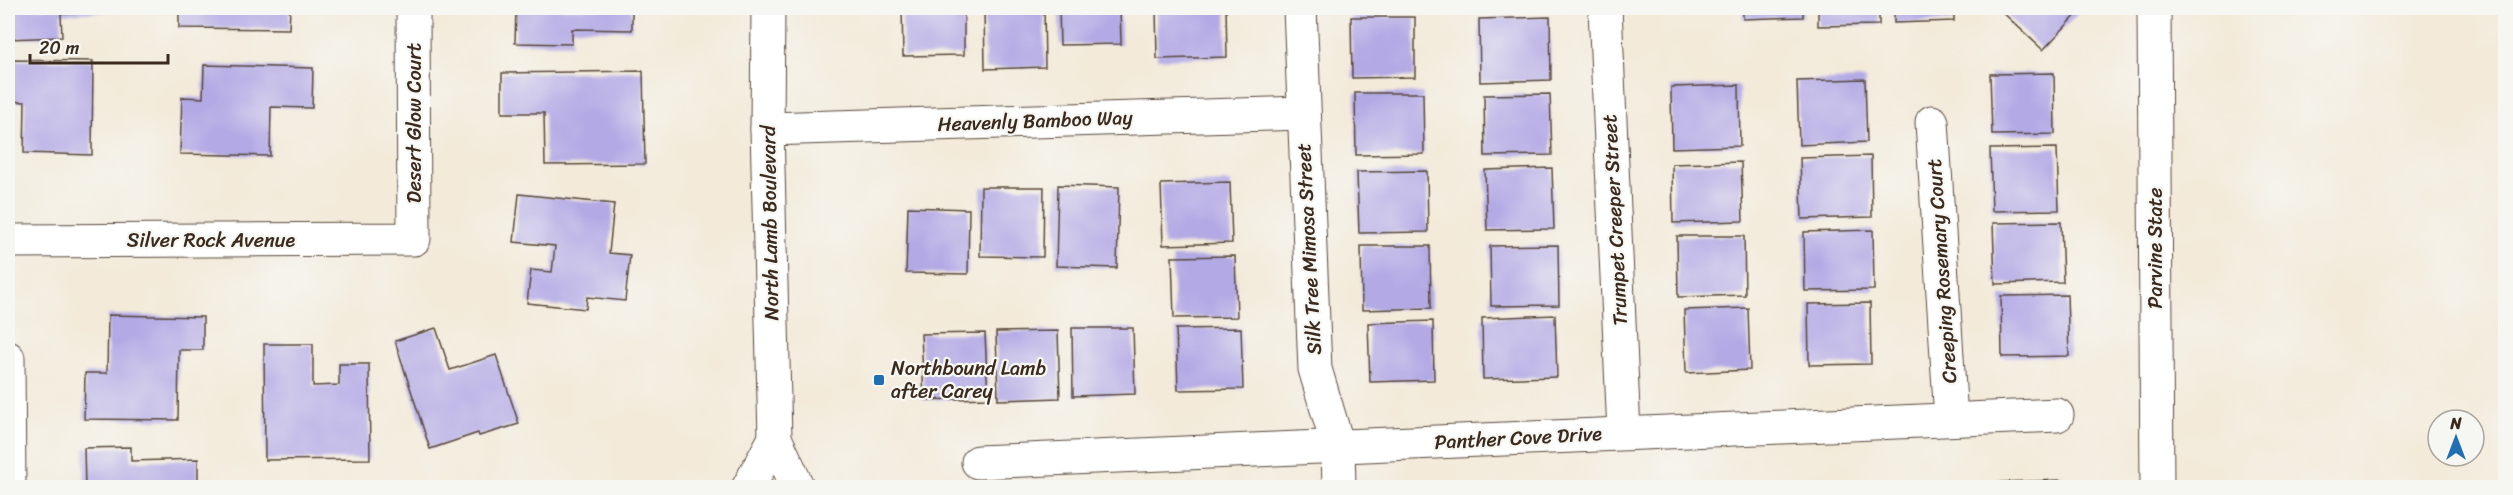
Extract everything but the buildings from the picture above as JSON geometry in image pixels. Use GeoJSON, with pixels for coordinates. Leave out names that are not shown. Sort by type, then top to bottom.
{"type":"FeatureCollection","features":[{"type":"Feature","properties":{"kind":"street","name":"Desert Glow Court"},"geometry":{"type":"LineString","coordinates":[[413,8],[414,240]]}},
{"type":"Feature","properties":{"kind":"street","name":"North Lamb Boulevard"},"geometry":{"type":"LineString","coordinates":[[768,8],[767,129],[775,438],[798,488]]}},
{"type":"Feature","properties":{"kind":"street","name":"Silk Tree Mimosa Street"},"geometry":{"type":"LineString","coordinates":[[1300,8],[1315,369],[1338,446],[1339,488]]}},
{"type":"Feature","properties":{"kind":"street","name":"Trumpet Creeper Street"},"geometry":{"type":"LineString","coordinates":[[1605,8],[1624,433]]}},
{"type":"Feature","properties":{"kind":"street","name":"Parvine State"},"geometry":{"type":"LineString","coordinates":[[2154,8],[2157,488]]}},
{"type":"Feature","properties":{"kind":"street","name":"Heavenly Bamboo Way"},"geometry":{"type":"LineString","coordinates":[[767,129],[1303,113]]}},
{"type":"Feature","properties":{"kind":"street","name":"Creeping Rosemary Court"},"geometry":{"type":"LineString","coordinates":[[1932,122],[1951,419]]}},
{"type":"Feature","properties":{"kind":"street","name":"Silver Rock Avenue"},"geometry":{"type":"LineString","coordinates":[[8,241],[414,240]]}},
{"type":"Feature","properties":{"kind":"street"},"geometry":{"type":"LineString","coordinates":[[8,358],[9,488]]}},
{"type":"Feature","properties":{"kind":"street","name":"Panther Cove Drive"},"geometry":{"type":"LineString","coordinates":[[978,462],[2057,415]]}},
{"type":"Feature","properties":{"kind":"street","name":"North Lamb Boulevard"},"geometry":{"type":"LineString","coordinates":[[748,488],[775,438]]}},
{"type":"Feature","properties":{"kind":"place","name":"Northbound Lamb after Carey"},"geometry":{"type":"Point","coordinates":[879,380]}}]}
